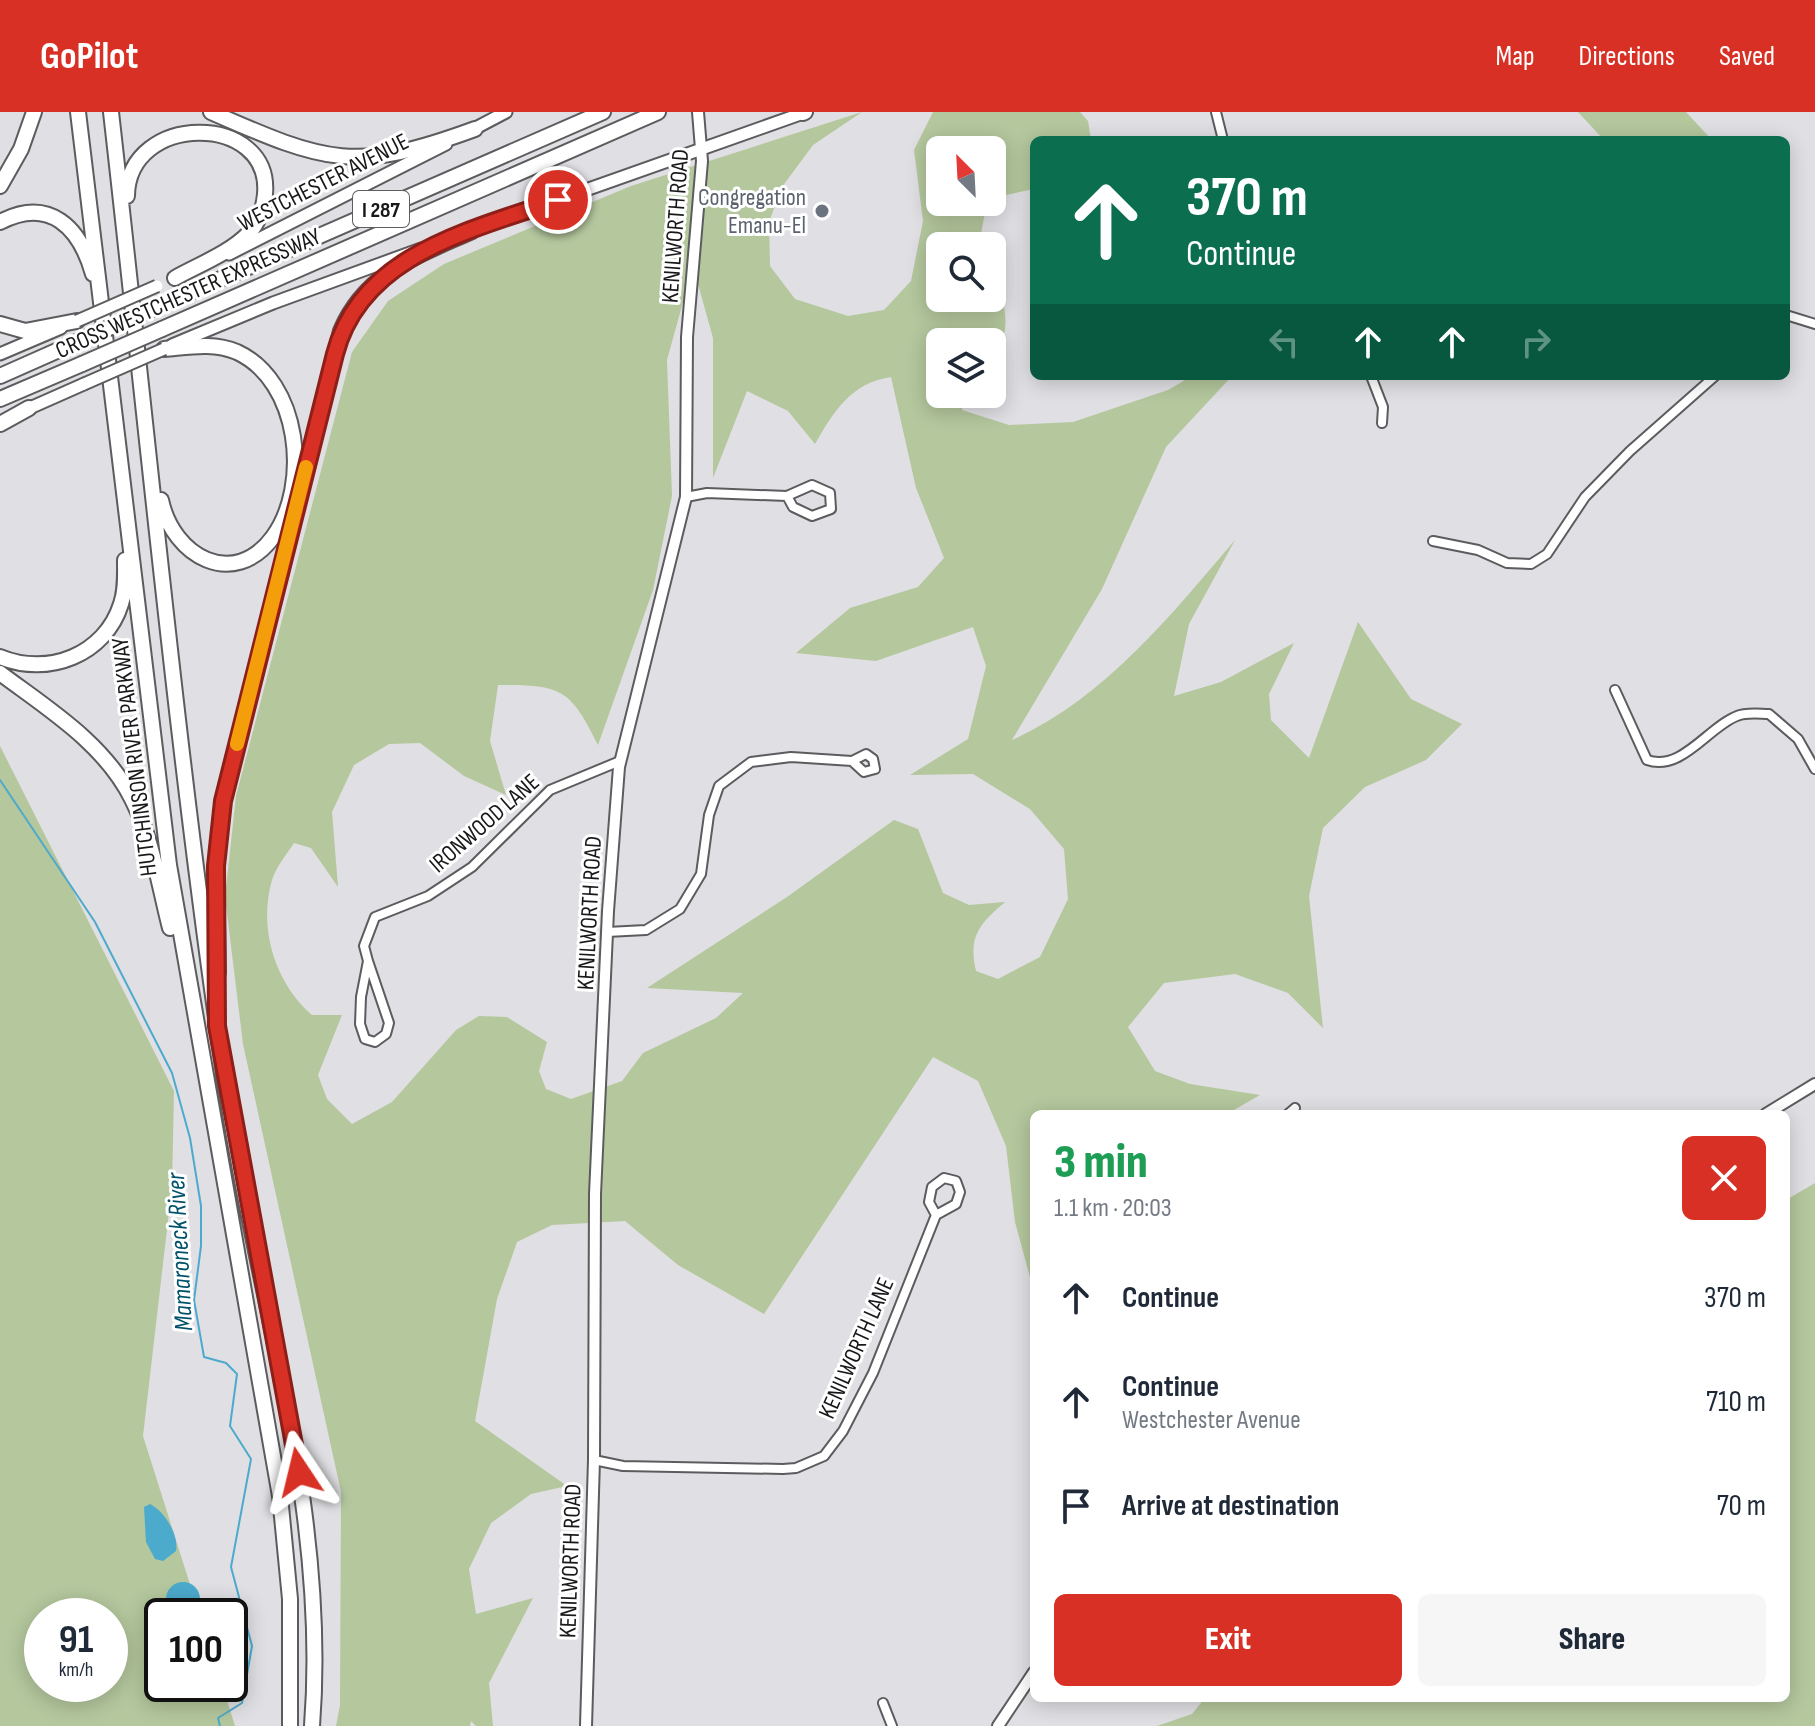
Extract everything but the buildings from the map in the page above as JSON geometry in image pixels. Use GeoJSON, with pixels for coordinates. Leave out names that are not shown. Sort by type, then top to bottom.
{"type":"FeatureCollection","features":[{"type":"Feature","properties":{"kind":"highway"},"geometry":{"type":"LineString","coordinates":[[0,186],[21,149],[34,112]]}},
{"type":"Feature","properties":{"kind":"highway","name":"HUTCHINSON RIVER PARKWAY"},"geometry":{"type":"LineString","coordinates":[[78,112],[106,321],[169,865],[196,1030],[276,1464],[289,1580],[290,1726]]}},
{"type":"Feature","properties":{"kind":"highway"},"geometry":{"type":"LineString","coordinates":[[85,112],[89,185]]}},
{"type":"Feature","properties":{"kind":"highway","name":"HUTCHINSON RIVER PARKWAY"},"geometry":{"type":"LineString","coordinates":[[111,112],[186,780],[217,1026],[299,1472],[313,1617],[312,1726]]}},
{"type":"Feature","properties":{"kind":"highway"},"geometry":{"type":"LineString","coordinates":[[211,112],[298,149],[348,158],[400,154],[475,129]]}},
{"type":"Feature","properties":{"kind":"highway","name":"CROSS WESTCHESTER EXPRESSWAY"},"geometry":{"type":"LineString","coordinates":[[0,376],[603,112]]}},
{"type":"Feature","properties":{"kind":"highway","name":"CROSS WESTCHESTER EXPRESSWAY"},"geometry":{"type":"LineString","coordinates":[[0,399],[658,112]]}},
{"type":"Feature","properties":{"kind":"highway"},"geometry":{"type":"LineString","coordinates":[[127,249],[128,179],[143,145],[157,132],[183,121],[204,121],[230,129],[250,146],[260,166],[265,185],[261,212],[253,228],[240,240],[175,278]]}},
{"type":"Feature","properties":{"kind":"highway"},"geometry":{"type":"LineString","coordinates":[[0,222],[17,215],[40,214],[73,230],[86,249],[106,321]]}},
{"type":"Feature","properties":{"kind":"highway"},"geometry":{"type":"LineString","coordinates":[[217,1026],[216,866],[223,801],[339,338],[354,306],[380,278],[407,261],[472,231]]}},
{"type":"Feature","properties":{"kind":"highway"},"geometry":{"type":"LineString","coordinates":[[0,324],[30,331],[77,321]]}},
{"type":"Feature","properties":{"kind":"highway"},"geometry":{"type":"LineString","coordinates":[[148,433],[165,517],[182,545],[205,559],[227,562],[251,556],[270,540],[287,505],[294,462],[292,425],[277,390],[257,365],[230,350],[205,345],[164,349]]}},
{"type":"Feature","properties":{"kind":"highway"},"geometry":{"type":"LineString","coordinates":[[0,422],[29,408]]}},
{"type":"Feature","properties":{"kind":"highway"},"geometry":{"type":"LineString","coordinates":[[0,657],[28,665],[61,662],[87,650],[107,632],[124,593],[124,484]]}},
{"type":"Feature","properties":{"kind":"highway"},"geometry":{"type":"LineString","coordinates":[[0,673],[91,744],[128,791],[149,846],[196,1030]]}},
{"type":"Feature","properties":{"kind":"main road","name":"WESTCHESTER AVENUE"},"geometry":{"type":"LineString","coordinates":[[77,321],[301,221],[506,112]]}},
{"type":"Feature","properties":{"kind":"main road"},"geometry":{"type":"LineString","coordinates":[[29,408],[287,297],[804,112]]}},
{"type":"Feature","properties":{"kind":"main road"},"geometry":{"type":"LineString","coordinates":[[0,354],[77,321]]}},
{"type":"Feature","properties":{"kind":"street","name":"KENILWORTH ROAD"},"geometry":{"type":"LineString","coordinates":[[586,1726],[594,1460],[595,1194],[607,932],[620,761],[686,497],[687,337],[701,150],[698,112]]}},
{"type":"Feature","properties":{"kind":"street"},"geometry":{"type":"LineString","coordinates":[[1216,112],[1222,136]]}},
{"type":"Feature","properties":{"kind":"street"},"geometry":{"type":"LineString","coordinates":[[1790,316],[1815,324]]}},
{"type":"Feature","properties":{"kind":"street"},"geometry":{"type":"LineString","coordinates":[[1373,380],[1383,407],[1382,423]]}},
{"type":"Feature","properties":{"kind":"street"},"geometry":{"type":"LineString","coordinates":[[1433,541],[1478,550],[1507,563],[1531,564],[1547,554],[1585,497],[1630,451],[1710,380]]}},
{"type":"Feature","properties":{"kind":"street"},"geometry":{"type":"LineString","coordinates":[[686,497],[707,493],[787,496],[812,485],[830,493],[831,509],[812,516],[793,507],[787,496]]}},
{"type":"Feature","properties":{"kind":"street"},"geometry":{"type":"LineString","coordinates":[[1615,690],[1647,760],[1664,762],[1685,752],[1739,715],[1769,714],[1798,739],[1815,769]]}},
{"type":"Feature","properties":{"kind":"street"},"geometry":{"type":"LineString","coordinates":[[607,932],[646,930],[680,909],[701,874],[709,815],[719,786],[751,762],[791,757],[852,761]]}},
{"type":"Feature","properties":{"kind":"street","name":"IRONWOOD LANE"},"geometry":{"type":"LineString","coordinates":[[368,961],[360,1024],[365,1039],[375,1042],[386,1034],[389,1023],[364,946],[375,917],[428,896],[472,867],[550,790],[620,761]]}},
{"type":"Feature","properties":{"kind":"street"},"geometry":{"type":"LineString","coordinates":[[1773,1110],[1815,1084]]}},
{"type":"Feature","properties":{"kind":"street","name":"KENILWORTH LANE"},"geometry":{"type":"LineString","coordinates":[[594,1460],[623,1466],[783,1469],[796,1468],[824,1456],[858,1404],[936,1215],[956,1204],[960,1192],[956,1181],[944,1178],[932,1187],[929,1202],[936,1215]]}},
{"type":"Feature","properties":{"kind":"street"},"geometry":{"type":"LineString","coordinates":[[998,1726],[1030,1678]]}},
{"type":"Feature","properties":{"kind":"street"},"geometry":{"type":"LineString","coordinates":[[883,1703],[892,1726]]}},
{"type":"Feature","properties":{"kind":"green space"},"geometry":{"type":"Polygon","coordinates":[[[862,112],[813,145],[782,187],[769,222],[770,266],[795,299],[848,316],[884,310],[911,281],[923,221],[914,150],[933,112],[1080,112],[1088,121],[1090,136],[1030,136],[1030,190],[1006,195],[1006,136],[926,136],[926,216],[984,216],[981,232],[926,232],[926,312],[1005,312],[1005,326],[926,328],[926,408],[962,408],[1009,425],[1073,422],[1168,390],[1185,380],[1228,380],[1166,447],[1102,589],[1012,740],[1077,702],[1107,678],[1161,625],[1235,540],[1189,624],[1174,696],[1221,682],[1294,643],[1269,694],[1271,720],[1309,758],[1358,622],[1411,699],[1462,724],[1426,760],[1365,787],[1323,828],[1309,896],[1323,1028],[1288,993],[1235,974],[1164,983],[1128,1027],[1155,1071],[1190,1084],[1260,1095],[1234,1110],[1030,1110],[1030,1277],[1015,1222],[1006,1146],[978,1081],[933,1057],[764,1314],[678,1265],[625,1221],[552,1225],[517,1242],[497,1299],[475,1421],[567,1486],[531,1494],[491,1523],[469,1569],[476,1614],[533,1598],[489,1683],[493,1726],[476,1726],[471,1721],[470,1726],[336,1726],[340,1705],[341,1492],[243,1044],[225,897],[236,796],[352,352],[388,301],[444,264],[631,186],[862,112]],[[693,266],[667,360],[672,496],[653,590],[598,745],[579,712],[561,694],[536,686],[498,685],[490,741],[506,795],[464,776],[420,743],[389,744],[354,765],[332,812],[338,887],[311,848],[294,843],[279,865],[268,898],[267,917],[273,954],[288,987],[312,1015],[342,1015],[318,1075],[327,1099],[352,1124],[392,1102],[456,1030],[479,1016],[507,1017],[547,1042],[539,1071],[546,1089],[571,1099],[622,1081],[643,1053],[716,1018],[743,993],[647,988],[787,897],[894,820],[918,829],[943,893],[969,905],[1005,902],[988,917],[978,932],[974,949],[976,971],[998,979],[1040,957],[1068,899],[1064,849],[1030,809],[973,774],[910,775],[968,739],[986,666],[973,627],[876,661],[796,653],[850,608],[918,587],[944,558],[916,488],[891,377],[877,380],[854,392],[829,420],[815,444],[788,411],[747,391],[713,478],[713,338],[693,266]]]}},
{"type":"Feature","properties":{"kind":"green space"},"geometry":{"type":"Polygon","coordinates":[[[1578,112],[1686,112],[1708,136],[1600,136],[1578,112]]]}},
{"type":"Feature","properties":{"kind":"green space"},"geometry":{"type":"Polygon","coordinates":[[[0,746],[174,1091],[172,1186],[143,1436],[194,1598],[144,1598],[144,1702],[228,1702],[235,1726],[0,1726],[0,746]]]}},
{"type":"Feature","properties":{"kind":"green space"},"geometry":{"type":"Polygon","coordinates":[[[1815,1183],[1815,1726],[1157,1726],[1192,1714],[1202,1702],[1790,1702],[1790,1198],[1815,1183]]]}},
{"type":"Feature","properties":{"kind":"water"},"geometry":{"type":"Polygon","coordinates":[[[150,1504],[165,1517],[175,1537],[176,1551],[163,1561],[155,1559],[146,1542],[144,1507],[150,1504]]]}},
{"type":"Feature","properties":{"kind":"water"},"geometry":{"type":"Polygon","coordinates":[[[183,1582],[195,1587],[200,1598],[166,1598],[171,1587],[183,1582]]]}},
{"type":"Feature","properties":{"kind":"waterway","name":"Mamaroneck River"},"geometry":{"type":"LineString","coordinates":[[0,780],[95,922],[172,1073],[190,1138],[201,1206],[201,1246],[194,1300],[204,1357],[226,1363],[237,1374],[230,1426],[251,1459],[231,1567],[252,1646],[242,1703],[218,1718],[220,1726]]}},
{"type":"Feature","properties":{"kind":"slow traffic"},"geometry":{"type":"LineString","coordinates":[[237,744],[306,467]]}},
{"type":"Feature","properties":{"kind":"place","name":"Congregation Emanu-El"},"geometry":{"type":"Point","coordinates":[822,211]}},
{"type":"Feature","properties":{"kind":"route"},"geometry":{"type":"LineString","coordinates":[[299,1472],[246,1199],[217,1026],[216,866],[223,801],[335,354],[350,312],[373,284],[393,268],[472,231],[558,200]]}}]}
